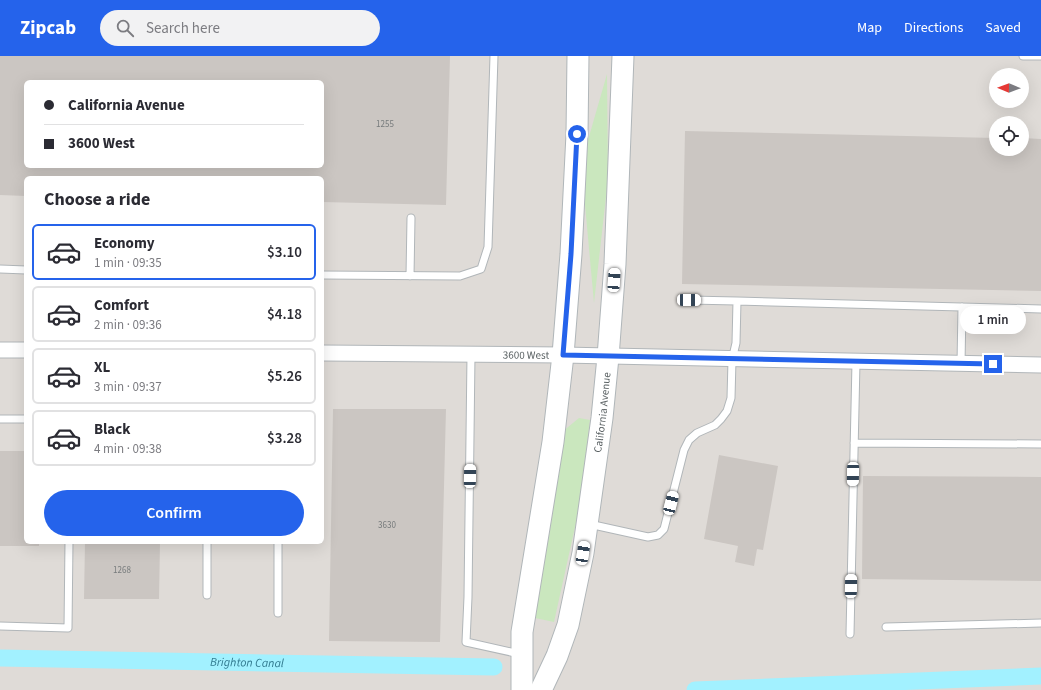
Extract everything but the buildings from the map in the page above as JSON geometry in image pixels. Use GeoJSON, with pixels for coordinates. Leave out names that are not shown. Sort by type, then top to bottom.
{"type":"FeatureCollection","features":[{"type":"Feature","properties":{"kind":"main road"},"geometry":{"type":"LineString","coordinates":[[522,690],[522,654],[525,612],[553,442],[563,355],[571,254],[577,134],[578,56]]}},
{"type":"Feature","properties":{"kind":"main road","name":"California Avenue"},"geometry":{"type":"LineString","coordinates":[[541,690],[557,656],[568,625],[583,553],[602,418],[617,233],[623,56]]}},
{"type":"Feature","properties":{"kind":"street"},"geometry":{"type":"LineString","coordinates":[[0,350],[24,350]]}},
{"type":"Feature","properties":{"kind":"street","name":"3600 West"},"geometry":{"type":"LineString","coordinates":[[324,353],[563,355],[732,360],[1041,365]]}},
{"type":"Feature","properties":{"kind":"lane"},"geometry":{"type":"LineString","coordinates":[[324,275],[460,276],[481,269],[488,247],[494,56]]}},
{"type":"Feature","properties":{"kind":"lane"},"geometry":{"type":"LineString","coordinates":[[1023,56],[1041,56]]}},
{"type":"Feature","properties":{"kind":"lane"},"geometry":{"type":"LineString","coordinates":[[410,276],[412,218]]}},
{"type":"Feature","properties":{"kind":"lane"},"geometry":{"type":"LineString","coordinates":[[0,269],[24,270]]}},
{"type":"Feature","properties":{"kind":"lane"},"geometry":{"type":"LineString","coordinates":[[689,300],[1041,309]]}},
{"type":"Feature","properties":{"kind":"lane"},"geometry":{"type":"LineString","coordinates":[[587,524],[648,537],[658,535],[664,529],[684,450],[689,440],[697,433],[714,425],[727,411],[731,398],[732,360],[736,343],[737,301]]}},
{"type":"Feature","properties":{"kind":"lane"},"geometry":{"type":"LineString","coordinates":[[962,307],[962,364]]}},
{"type":"Feature","properties":{"kind":"lane"},"geometry":{"type":"LineString","coordinates":[[471,355],[468,598],[466,642],[522,654]]}},
{"type":"Feature","properties":{"kind":"lane"},"geometry":{"type":"LineString","coordinates":[[850,634],[856,362]]}},
{"type":"Feature","properties":{"kind":"lane"},"geometry":{"type":"LineString","coordinates":[[0,419],[24,419]]}},
{"type":"Feature","properties":{"kind":"lane"},"geometry":{"type":"LineString","coordinates":[[854,443],[1041,444]]}},
{"type":"Feature","properties":{"kind":"lane"},"geometry":{"type":"LineString","coordinates":[[0,626],[68,628],[69,544]]}},
{"type":"Feature","properties":{"kind":"lane"},"geometry":{"type":"LineString","coordinates":[[206,595],[207,544]]}},
{"type":"Feature","properties":{"kind":"lane"},"geometry":{"type":"LineString","coordinates":[[278,544],[278,614]]}},
{"type":"Feature","properties":{"kind":"lane"},"geometry":{"type":"LineString","coordinates":[[886,627],[1041,623]]}},
{"type":"Feature","properties":{"kind":"shaded area"},"geometry":{"type":"Polygon","coordinates":[[[0,56],[1041,56],[1041,690],[0,690],[0,56]]]}},
{"type":"Feature","properties":{"kind":"green space"},"geometry":{"type":"Polygon","coordinates":[[[607,74],[608,179],[594,303],[584,194],[586,147],[607,74]]]}},
{"type":"Feature","properties":{"kind":"green space"},"geometry":{"type":"Polygon","coordinates":[[[579,418],[590,420],[579,509],[554,622],[535,618],[552,518],[562,432],[579,418]]]}},
{"type":"Feature","properties":{"kind":"waterway","name":"Brighton Canal"},"geometry":{"type":"LineString","coordinates":[[0,658],[494,667]]}},
{"type":"Feature","properties":{"kind":"waterway","name":"Brighton Canal"},"geometry":{"type":"LineString","coordinates":[[695,690],[1041,676]]}},
{"type":"Feature","properties":{"kind":"route"},"geometry":{"type":"LineString","coordinates":[[577,134],[571,254],[563,355],[732,360],[993,364]]}}]}
